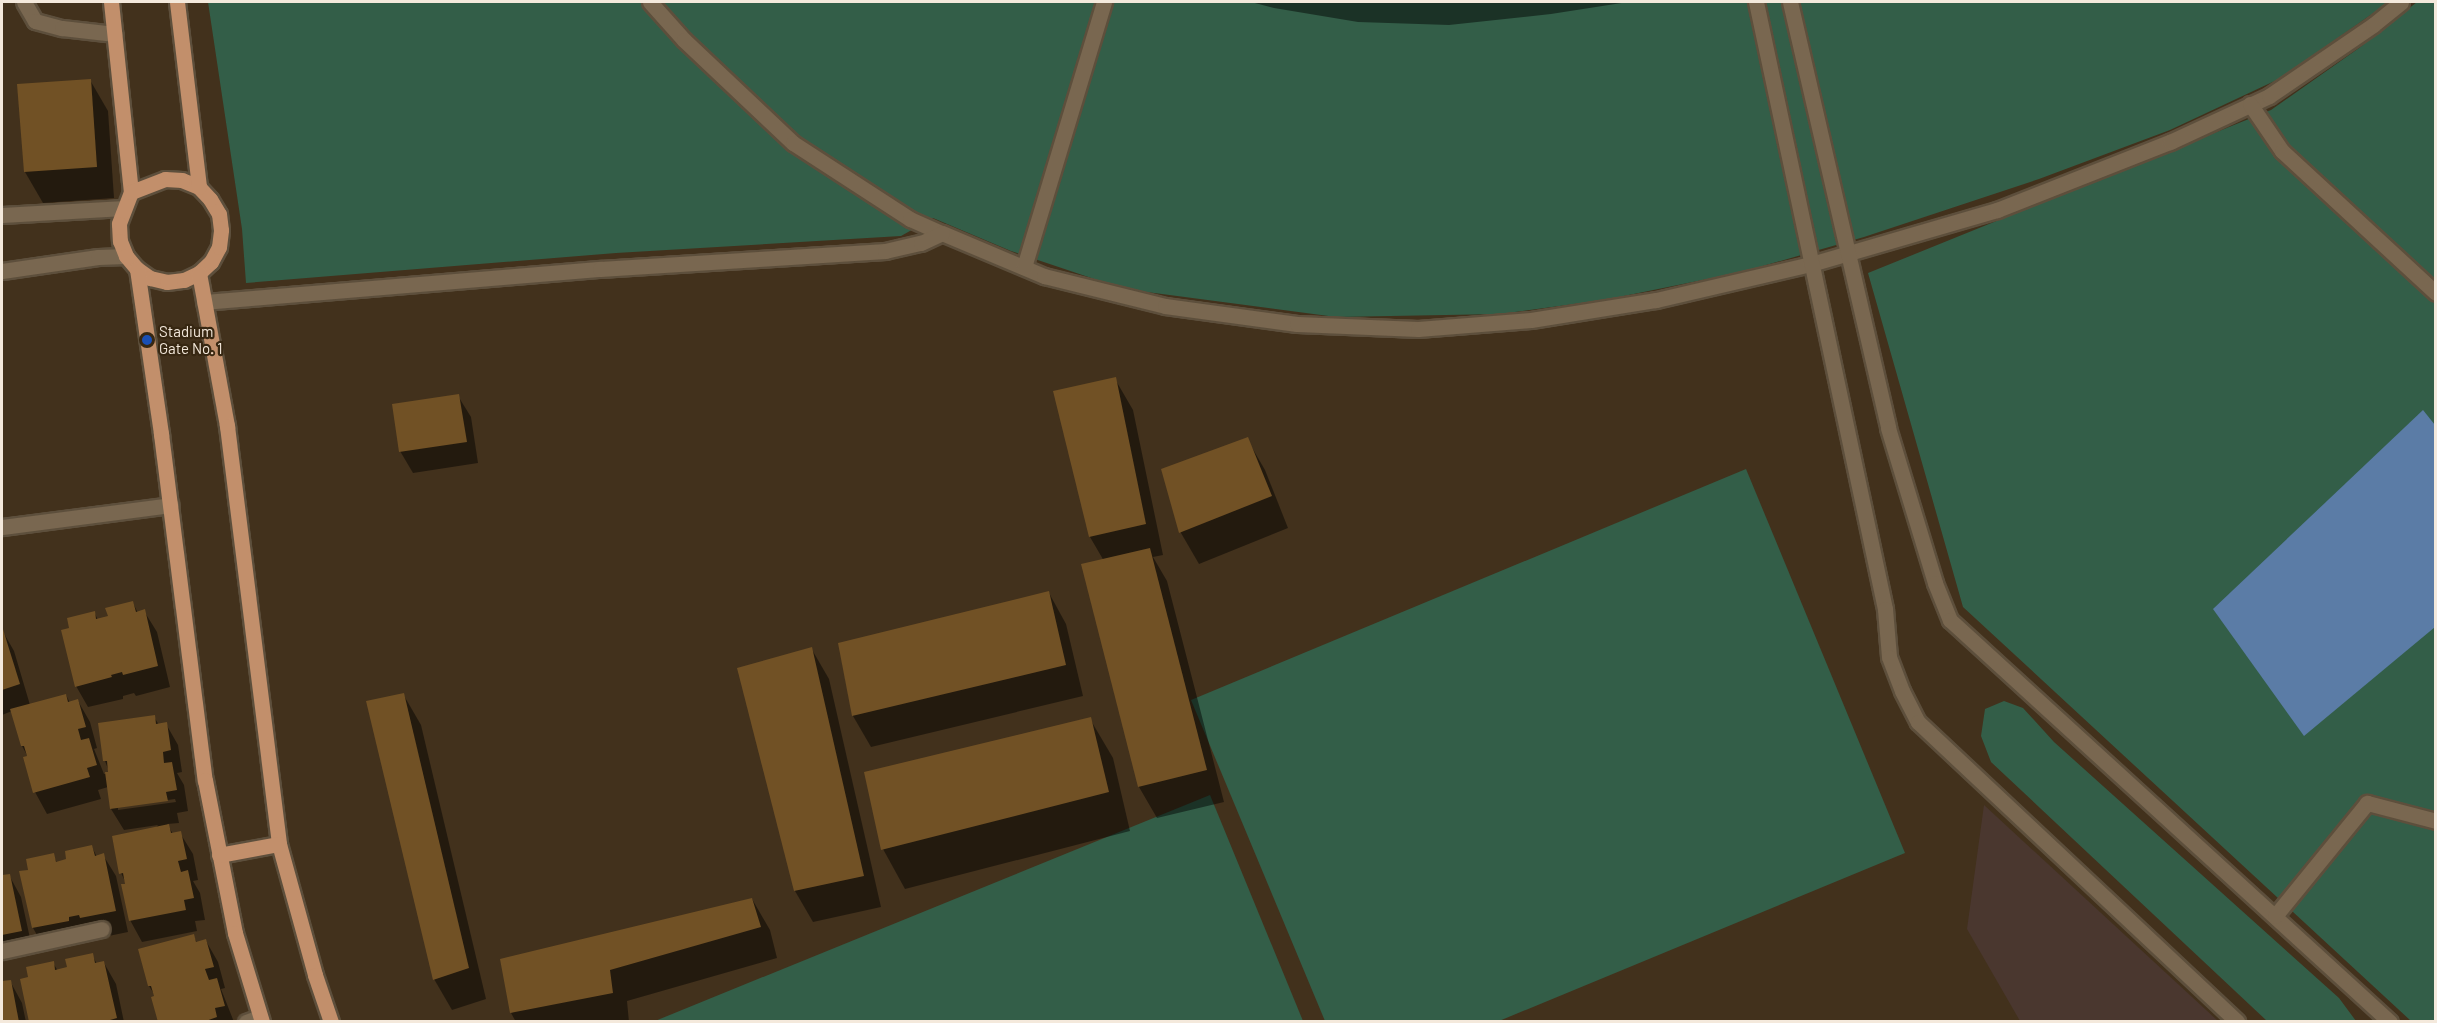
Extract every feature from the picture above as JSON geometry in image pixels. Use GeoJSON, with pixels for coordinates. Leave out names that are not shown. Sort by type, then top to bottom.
{"type":"FeatureCollection","features":[{"type":"Feature","properties":{"kind":"main road"},"geometry":{"type":"LineString","coordinates":[[111,2],[130,192],[119,224],[120,241],[126,256],[137,269],[150,278],[167,282],[184,280],[199,273],[211,262],[219,247],[221,230],[219,214],[210,199],[199,188],[182,180],[165,179],[130,192]]}},
{"type":"Feature","properties":{"kind":"main road"},"geometry":{"type":"LineString","coordinates":[[177,2],[199,188]]}},
{"type":"Feature","properties":{"kind":"main road"},"geometry":{"type":"LineString","coordinates":[[137,269],[171,506],[205,780],[235,933],[256,1020]]}},
{"type":"Feature","properties":{"kind":"main road"},"geometry":{"type":"LineString","coordinates":[[199,273],[227,426],[279,844],[315,975],[332,1022]]}},
{"type":"Feature","properties":{"kind":"main road"},"geometry":{"type":"LineString","coordinates":[[219,855],[279,844]]}},
{"type":"Feature","properties":{"kind":"street"},"geometry":{"type":"LineString","coordinates":[[24,2],[35,21],[62,28],[115,34]]}},
{"type":"Feature","properties":{"kind":"street"},"geometry":{"type":"LineString","coordinates":[[650,2],[684,39],[793,143],[910,219],[1044,276],[1165,306],[1298,324],[1418,330],[1531,320],[1644,302],[1811,264],[1997,210],[2170,142],[2269,96],[2373,25],[2402,2]]}},
{"type":"Feature","properties":{"kind":"street"},"geometry":{"type":"LineString","coordinates":[[1024,267],[1104,2]]}},
{"type":"Feature","properties":{"kind":"street"},"geometry":{"type":"LineString","coordinates":[[1756,2],[1885,609],[1889,657],[1902,691],[1918,722],[2237,1022]]}},
{"type":"Feature","properties":{"kind":"street"},"geometry":{"type":"LineString","coordinates":[[1790,2],[1888,428],[1935,584],[1950,620],[2390,1022]]}},
{"type":"Feature","properties":{"kind":"street"},"geometry":{"type":"LineString","coordinates":[[2250,104],[2282,151],[2436,293]]}},
{"type":"Feature","properties":{"kind":"street"},"geometry":{"type":"LineString","coordinates":[[2,215],[124,208]]}},
{"type":"Feature","properties":{"kind":"street"},"geometry":{"type":"LineString","coordinates":[[204,302],[600,269],[885,251],[921,243],[942,232]]}},
{"type":"Feature","properties":{"kind":"street"},"geometry":{"type":"LineString","coordinates":[[2,271],[98,257],[126,256]]}},
{"type":"Feature","properties":{"kind":"street"},"geometry":{"type":"LineString","coordinates":[[2,527],[171,506]]}},
{"type":"Feature","properties":{"kind":"street"},"geometry":{"type":"LineString","coordinates":[[2275,916],[2367,803],[2436,821]]}},
{"type":"Feature","properties":{"kind":"street"},"geometry":{"type":"LineString","coordinates":[[2,951],[102,929]]}},
{"type":"Feature","properties":{"kind":"shaded area"},"geometry":{"type":"Polygon","coordinates":[[[1984,805],[2218,1021],[2020,1021],[1967,929],[1984,805]]]}},
{"type":"Feature","properties":{"kind":"green space"},"geometry":{"type":"Polygon","coordinates":[[[208,2],[2389,2],[2281,78],[2170,130],[2039,179],[1864,237],[1742,272],[1604,300],[1500,314],[1336,317],[1124,289],[1011,251],[933,218],[901,236],[616,253],[246,283],[242,229],[208,2]]]}},
{"type":"Feature","properties":{"kind":"green space"},"geometry":{"type":"Polygon","coordinates":[[[2417,2],[2435,2],[2435,1021],[2411,1021],[1963,607],[1868,273],[2271,110],[2359,48],[2417,2]]]}},
{"type":"Feature","properties":{"kind":"green space"},"geometry":{"type":"Polygon","coordinates":[[[1746,469],[1905,853],[1499,1021],[1325,1021],[1191,700],[1746,469]]]}},
{"type":"Feature","properties":{"kind":"green space"},"geometry":{"type":"Polygon","coordinates":[[[2004,701],[2023,708],[2054,742],[2339,998],[2356,1021],[2267,1021],[1991,762],[1981,736],[1985,709],[2004,701]]]}},
{"type":"Feature","properties":{"kind":"green space"},"geometry":{"type":"Polygon","coordinates":[[[1210,795],[1303,1021],[655,1021],[1210,795]]]}},
{"type":"Feature","properties":{"kind":"water"},"geometry":{"type":"Polygon","coordinates":[[[2423,410],[2435,425],[2435,627],[2304,736],[2213,609],[2423,410]]]}},
{"type":"Feature","properties":{"kind":"building"},"geometry":{"type":"Polygon","coordinates":[[[91,79],[97,167],[24,172],[17,84],[91,79]]]}},
{"type":"Feature","properties":{"kind":"building"},"geometry":{"type":"Polygon","coordinates":[[[1116,377],[1146,524],[1089,537],[1053,391],[1116,377]]]}},
{"type":"Feature","properties":{"kind":"building"},"geometry":{"type":"Polygon","coordinates":[[[459,394],[467,442],[399,452],[392,404],[459,394]]]}},
{"type":"Feature","properties":{"kind":"building"},"geometry":{"type":"Polygon","coordinates":[[[1248,437],[1272,496],[1179,533],[1161,469],[1248,437]]]}},
{"type":"Feature","properties":{"kind":"building"},"geometry":{"type":"Polygon","coordinates":[[[1150,548],[1207,770],[1138,787],[1081,564],[1150,548]]]}},
{"type":"Feature","properties":{"kind":"building"},"geometry":{"type":"Polygon","coordinates":[[[1049,591],[1066,665],[852,716],[838,643],[1049,591]]]}},
{"type":"Feature","properties":{"kind":"building"},"geometry":{"type":"Polygon","coordinates":[[[133,601],[136,612],[145,609],[158,666],[123,675],[122,672],[75,687],[61,630],[69,628],[67,618],[95,611],[96,619],[108,616],[105,608],[133,601]]]}},
{"type":"Feature","properties":{"kind":"building"},"geometry":{"type":"Polygon","coordinates":[[[2,626],[20,684],[2,690],[2,626]]]}},
{"type":"Feature","properties":{"kind":"building"},"geometry":{"type":"Polygon","coordinates":[[[812,647],[864,876],[794,891],[737,668],[812,647]]]}},
{"type":"Feature","properties":{"kind":"building"},"geometry":{"type":"Polygon","coordinates":[[[404,693],[469,968],[433,980],[366,701],[404,693]]]}},
{"type":"Feature","properties":{"kind":"building"},"geometry":{"type":"Polygon","coordinates":[[[66,694],[68,702],[78,699],[86,727],[78,729],[81,740],[89,738],[97,765],[87,768],[90,777],[33,793],[23,757],[27,756],[24,746],[21,746],[10,709],[66,694]]]}},
{"type":"Feature","properties":{"kind":"building"},"geometry":{"type":"Polygon","coordinates":[[[155,715],[156,724],[167,722],[171,750],[163,752],[164,763],[172,762],[177,790],[166,792],[168,801],[110,809],[105,772],[108,772],[107,761],[103,761],[98,723],[155,715]]]}},
{"type":"Feature","properties":{"kind":"building"},"geometry":{"type":"Polygon","coordinates":[[[1091,717],[1109,792],[881,850],[864,772],[1091,717]]]}},
{"type":"Feature","properties":{"kind":"building"},"geometry":{"type":"Polygon","coordinates":[[[169,824],[171,833],[181,831],[187,859],[178,861],[181,872],[188,870],[194,898],[184,900],[186,910],[129,921],[121,884],[125,884],[123,873],[119,874],[112,836],[169,824]]]}},
{"type":"Feature","properties":{"kind":"building"},"geometry":{"type":"Polygon","coordinates":[[[92,845],[95,856],[104,853],[116,911],[80,918],[79,915],[69,917],[69,921],[32,928],[19,871],[28,870],[26,859],[54,853],[56,862],[66,859],[65,851],[92,845]]]}},
{"type":"Feature","properties":{"kind":"building"},"geometry":{"type":"Polygon","coordinates":[[[10,874],[22,931],[2,935],[2,875],[10,874]]]}},
{"type":"Feature","properties":{"kind":"building"},"geometry":{"type":"Polygon","coordinates":[[[752,898],[761,927],[610,970],[613,993],[510,1013],[500,959],[752,898]]]}},
{"type":"Feature","properties":{"kind":"building"},"geometry":{"type":"Polygon","coordinates":[[[194,934],[196,942],[206,939],[214,967],[205,969],[209,980],[217,978],[225,1006],[215,1008],[217,1017],[203,1022],[158,1022],[151,997],[154,996],[151,986],[148,986],[138,949],[194,934]]]}},
{"type":"Feature","properties":{"kind":"building"},"geometry":{"type":"Polygon","coordinates":[[[93,953],[95,963],[104,961],[117,1018],[103,1022],[29,1022],[20,979],[28,977],[26,967],[54,961],[55,970],[67,967],[65,959],[93,953]]]}},
{"type":"Feature","properties":{"kind":"building"},"geometry":{"type":"Polygon","coordinates":[[[11,980],[19,1022],[2,1022],[2,981],[11,980]]]}},
{"type":"Feature","properties":{"kind":"place","name":"Stadium Gate No. 1"},"geometry":{"type":"Point","coordinates":[147,340]}}]}
